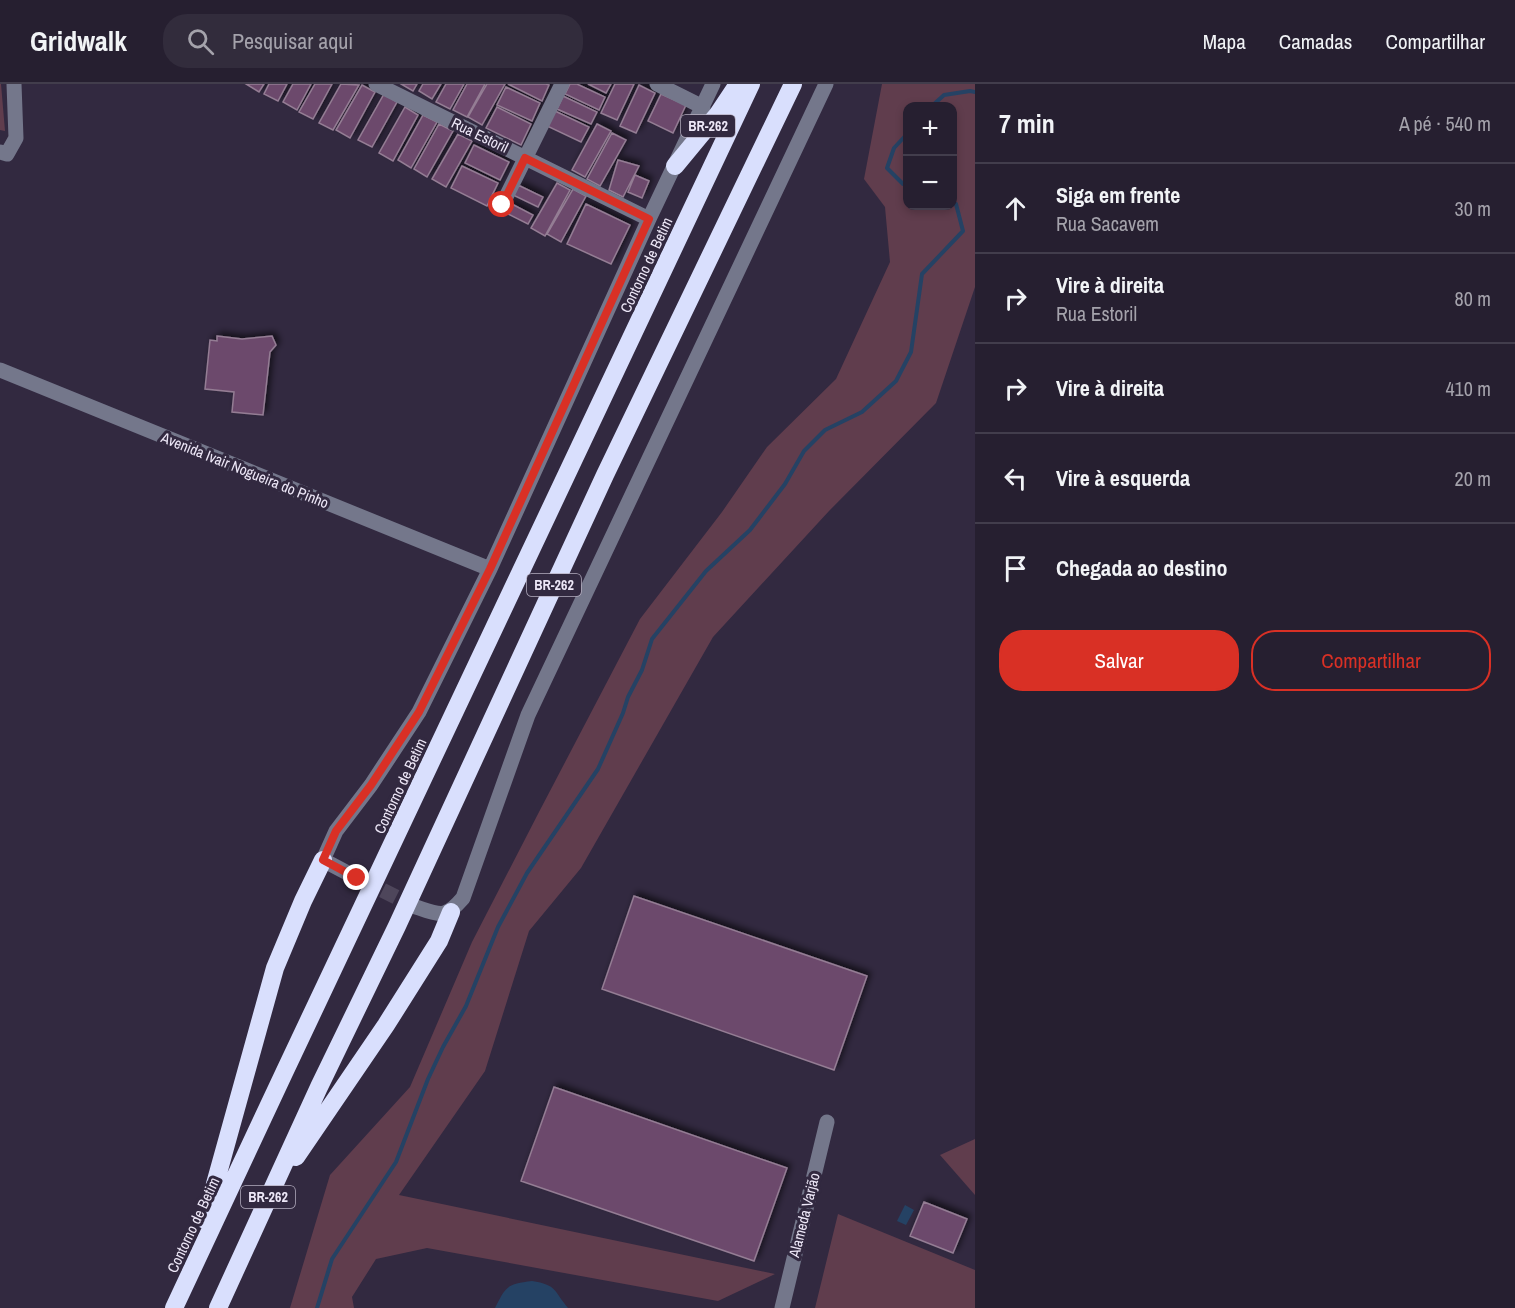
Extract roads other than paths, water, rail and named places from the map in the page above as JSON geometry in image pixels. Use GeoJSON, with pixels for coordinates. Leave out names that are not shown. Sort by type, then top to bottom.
{"type":"FeatureCollection","features":[{"type":"Feature","properties":{"kind":"highway","name":"BR-262"},"geometry":{"type":"LineString","coordinates":[[675,166],[718,114],[738,84]]}},
{"type":"Feature","properties":{"kind":"highway","name":"Contorno de Betim"},"geometry":{"type":"LineString","coordinates":[[174,1308],[751,84]]}},
{"type":"Feature","properties":{"kind":"highway","name":"BR-262"},"geometry":{"type":"LineString","coordinates":[[218,1308],[605,475],[793,84]]}},
{"type":"Feature","properties":{"kind":"highway"},"geometry":{"type":"LineString","coordinates":[[192,1270],[275,968],[323,860]]}},
{"type":"Feature","properties":{"kind":"highway"},"geometry":{"type":"LineString","coordinates":[[269,1195],[386,1025],[439,941],[451,912]]}},
{"type":"Feature","properties":{"kind":"street"},"geometry":{"type":"LineString","coordinates":[[3,153],[16,138],[14,84]]}},
{"type":"Feature","properties":{"kind":"street","name":"Rua Estoril"},"geometry":{"type":"LineString","coordinates":[[376,84],[649,219]]}},
{"type":"Feature","properties":{"kind":"street"},"geometry":{"type":"LineString","coordinates":[[502,205],[562,84]]}},
{"type":"Feature","properties":{"kind":"street"},"geometry":{"type":"LineString","coordinates":[[657,84],[703,107]]}},
{"type":"Feature","properties":{"kind":"street"},"geometry":{"type":"LineString","coordinates":[[357,878],[323,860],[336,831],[371,785],[419,712],[490,569],[713,84]]}},
{"type":"Feature","properties":{"kind":"street","name":"BR-262"},"geometry":{"type":"LineString","coordinates":[[451,912],[463,898],[528,715],[826,84]]}},
{"type":"Feature","properties":{"kind":"street","name":"Avenida Ivair Nogueira do Pinho"},"geometry":{"type":"LineString","coordinates":[[0,370],[490,569]]}},
{"type":"Feature","properties":{"kind":"street"},"geometry":{"type":"LineString","coordinates":[[416,907],[438,914],[451,912]]}},
{"type":"Feature","properties":{"kind":"street","name":"Alameda Varjão"},"geometry":{"type":"LineString","coordinates":[[782,1308],[827,1122]]}},
{"type":"Feature","properties":{"kind":"water"},"geometry":{"type":"Polygon","coordinates":[[[905,1205],[914,1210],[906,1225],[897,1221],[905,1205]]]}},
{"type":"Feature","properties":{"kind":"water"},"geometry":{"type":"Polygon","coordinates":[[[532,1281],[550,1287],[568,1308],[495,1308],[508,1287],[532,1281]]]}},
{"type":"Feature","properties":{"kind":"waterway"},"geometry":{"type":"LineString","coordinates":[[936,102],[944,95],[975,92]]}},
{"type":"Feature","properties":{"kind":"waterway"},"geometry":{"type":"LineString","coordinates":[[903,138],[894,148],[887,168],[903,184]]}},
{"type":"Feature","properties":{"kind":"waterway"},"geometry":{"type":"LineString","coordinates":[[317,1308],[332,1259],[396,1162],[428,1079],[466,1006],[498,927],[527,873],[598,769],[628,697],[642,670],[652,639],[706,571],[750,530],[785,484],[804,451],[825,430],[862,412],[896,381],[911,352],[922,274],[963,231],[957,208]]}},
{"type":"Feature","properties":{"kind":"tunnel"},"geometry":{"type":"LineString","coordinates":[[362,880],[416,907]]}}]}
